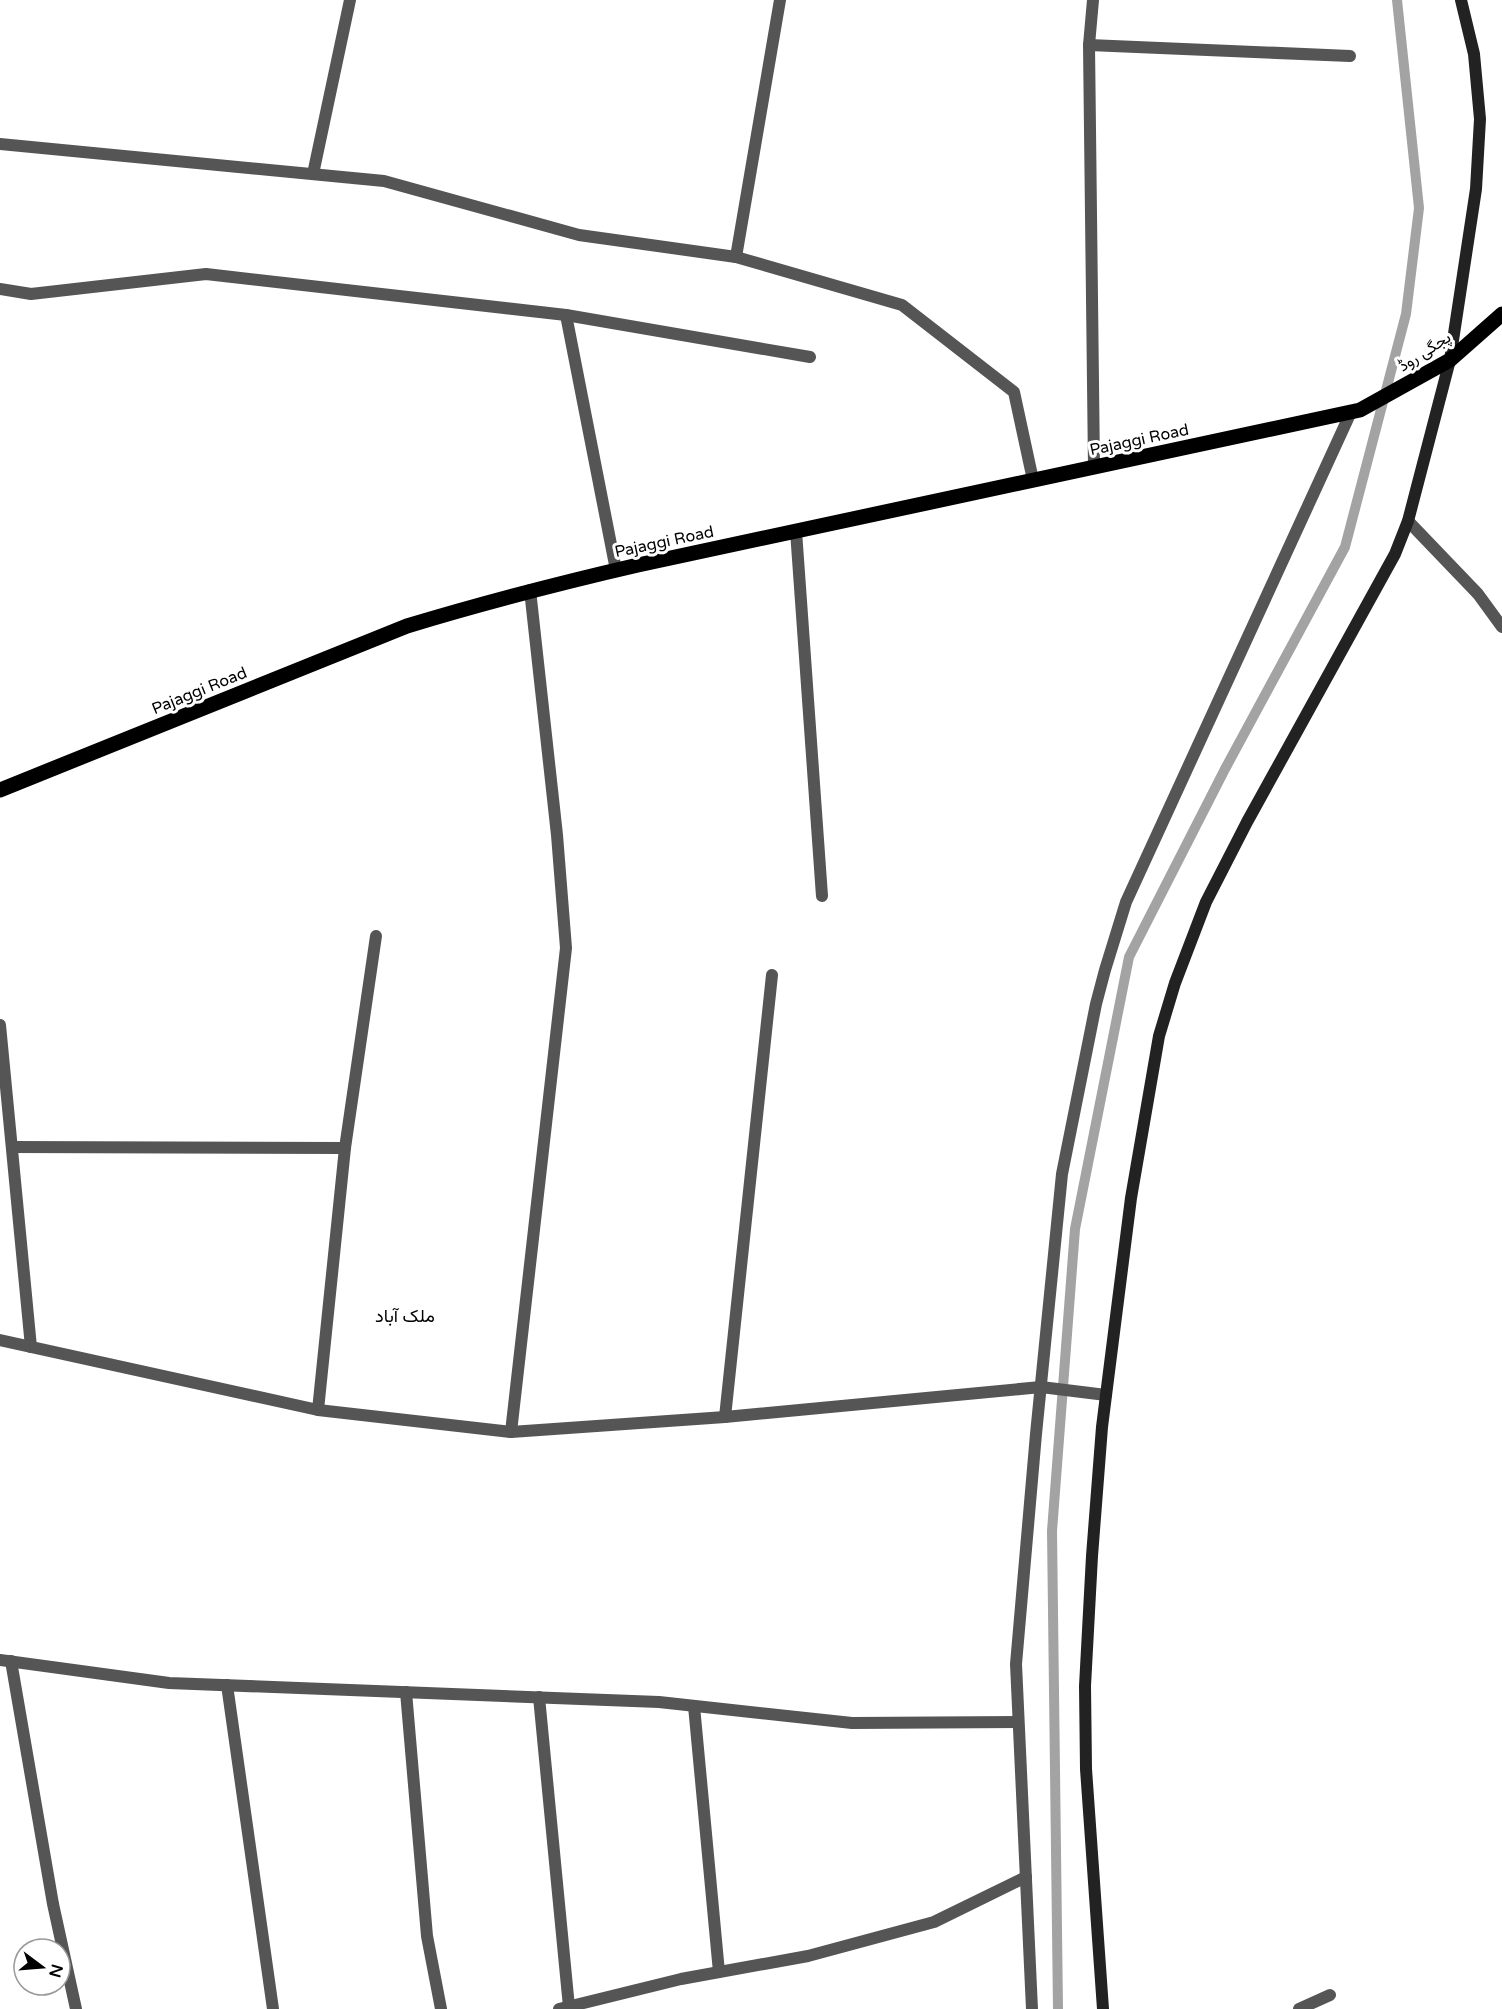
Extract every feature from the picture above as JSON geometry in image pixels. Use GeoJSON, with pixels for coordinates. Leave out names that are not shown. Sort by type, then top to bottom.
{"type":"FeatureCollection","features":[{"type":"Feature","properties":{"kind":"main road","name":"پجگی روڈ"},"geometry":{"type":"LineString","coordinates":[[1355,411],[1450,360],[1502,314]]}},
{"type":"Feature","properties":{"kind":"main road","name":"Pajaggi Road"},"geometry":{"type":"LineString","coordinates":[[0,790],[407,626],[531,590],[1355,411]]}},
{"type":"Feature","properties":{"kind":"street"},"geometry":{"type":"LineString","coordinates":[[313,174],[350,0]]}},
{"type":"Feature","properties":{"kind":"street"},"geometry":{"type":"LineString","coordinates":[[736,257],[780,0]]}},
{"type":"Feature","properties":{"kind":"street"},"geometry":{"type":"LineString","coordinates":[[1093,0],[1089,45],[1094,467]]}},
{"type":"Feature","properties":{"kind":"street"},"geometry":{"type":"LineString","coordinates":[[1103,2009],[1086,1769],[1085,1686],[1100,1394],[1159,1036],[1174,983],[1206,902],[1246,822],[1395,554],[1408,521],[1450,360],[1476,189],[1480,119],[1474,54],[1461,0]]}},
{"type":"Feature","properties":{"kind":"street"},"geometry":{"type":"LineString","coordinates":[[1089,45],[1350,56]]}},
{"type":"Feature","properties":{"kind":"street"},"geometry":{"type":"LineString","coordinates":[[0,144],[384,181],[579,235],[736,257],[902,305],[1014,392],[1034,480]]}},
{"type":"Feature","properties":{"kind":"street"},"geometry":{"type":"LineString","coordinates":[[0,289],[32,294],[206,274],[566,315],[810,357]]}},
{"type":"Feature","properties":{"kind":"street"},"geometry":{"type":"LineString","coordinates":[[566,315],[616,570]]}},
{"type":"Feature","properties":{"kind":"street"},"geometry":{"type":"LineString","coordinates":[[1032,2009],[1016,1664],[1062,1174],[1096,1004],[1126,902],[1355,411]]}},
{"type":"Feature","properties":{"kind":"street"},"geometry":{"type":"LineString","coordinates":[[1408,521],[1478,594],[1502,627]]}},
{"type":"Feature","properties":{"kind":"street"},"geometry":{"type":"LineString","coordinates":[[796,531],[822,896]]}},
{"type":"Feature","properties":{"kind":"street"},"geometry":{"type":"LineString","coordinates":[[511,1432],[566,948],[557,835],[531,590]]}},
{"type":"Feature","properties":{"kind":"street"},"geometry":{"type":"LineString","coordinates":[[318,1410],[345,1148],[376,936]]}},
{"type":"Feature","properties":{"kind":"street"},"geometry":{"type":"LineString","coordinates":[[725,1417],[772,975]]}},
{"type":"Feature","properties":{"kind":"street"},"geometry":{"type":"LineString","coordinates":[[0,1025],[32,1347]]}},
{"type":"Feature","properties":{"kind":"street"},"geometry":{"type":"LineString","coordinates":[[12,1147],[345,1148]]}},
{"type":"Feature","properties":{"kind":"street"},"geometry":{"type":"LineString","coordinates":[[0,1340],[318,1410],[511,1432],[725,1417],[1041,1387],[1100,1394]]}},
{"type":"Feature","properties":{"kind":"street"},"geometry":{"type":"LineString","coordinates":[[76,2009],[5,1661],[169,1683],[659,1702],[852,1723],[1018,1722]]}},
{"type":"Feature","properties":{"kind":"street"},"geometry":{"type":"LineString","coordinates":[[227,1685],[273,2009]]}},
{"type":"Feature","properties":{"kind":"street"},"geometry":{"type":"LineString","coordinates":[[406,1692],[427,1936],[441,2009]]}},
{"type":"Feature","properties":{"kind":"street"},"geometry":{"type":"LineString","coordinates":[[539,1697],[564,2008],[681,1979],[808,1956],[934,1922],[1026,1877]]}},
{"type":"Feature","properties":{"kind":"street"},"geometry":{"type":"LineString","coordinates":[[694,1706],[719,1972]]}},
{"type":"Feature","properties":{"kind":"street"},"geometry":{"type":"LineString","coordinates":[[1299,2009],[1330,1995]]}},
{"type":"Feature","properties":{"kind":"waterway"},"geometry":{"type":"LineString","coordinates":[[1058,2009],[1052,1531],[1075,1229],[1129,957],[1225,769],[1345,547],[1406,314],[1419,208],[1397,0]]}},
{"type":"Feature","properties":{"kind":"district","name":"ملک آباد"},"geometry":{"type":"Point","coordinates":[405,1316]}}]}
